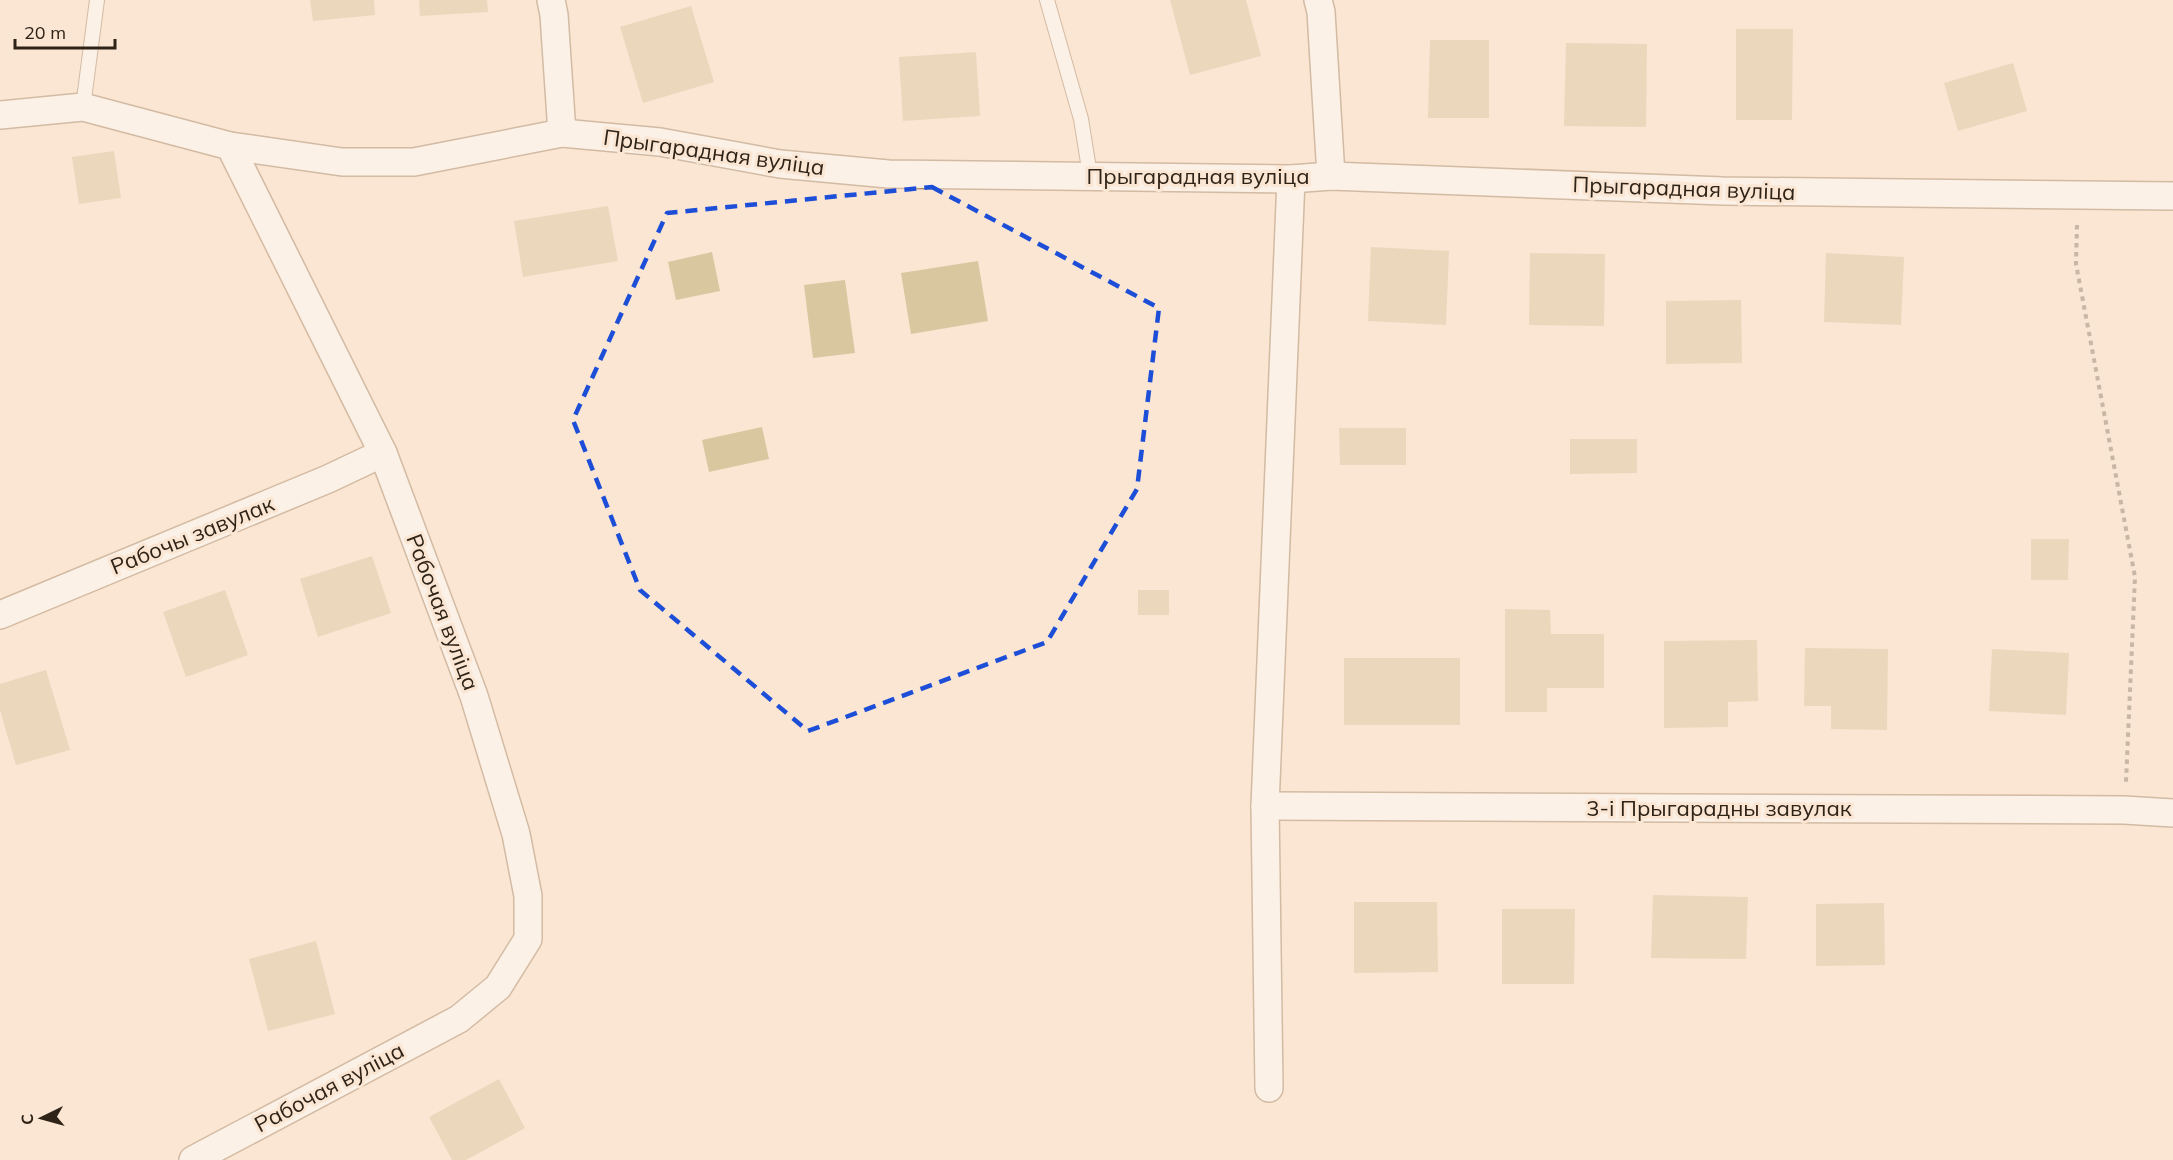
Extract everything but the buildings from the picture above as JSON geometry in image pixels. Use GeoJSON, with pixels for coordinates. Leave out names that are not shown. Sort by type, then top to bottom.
{"type":"FeatureCollection","features":[{"type":"Feature","properties":{"kind":"street"},"geometry":{"type":"LineString","coordinates":[[551,0],[562,133]]}},
{"type":"Feature","properties":{"kind":"street"},"geometry":{"type":"LineString","coordinates":[[1318,0],[1322,12],[1331,176]]}},
{"type":"Feature","properties":{"kind":"street"},"geometry":{"type":"LineString","coordinates":[[0,115],[82,107],[230,146]]}},
{"type":"Feature","properties":{"kind":"street","name":"Прыгарадная вуліца"},"geometry":{"type":"LineString","coordinates":[[230,146],[342,162],[414,162],[562,133],[660,142],[780,164],[888,174],[1291,179],[1331,176],[1723,191],[2173,196]]}},
{"type":"Feature","properties":{"kind":"street","name":"Рабочая вуліца"},"geometry":{"type":"LineString","coordinates":[[193,1160],[459,1019],[498,987],[528,939],[528,896],[516,834],[478,706],[383,453],[230,146]]}},
{"type":"Feature","properties":{"kind":"street"},"geometry":{"type":"LineString","coordinates":[[1269,1088],[1265,806],[1291,179]]}},
{"type":"Feature","properties":{"kind":"street","name":"Рабочы завулак"},"geometry":{"type":"LineString","coordinates":[[0,615],[328,479],[383,453]]}},
{"type":"Feature","properties":{"kind":"street","name":"3-і Прыгарадны завулак"},"geometry":{"type":"LineString","coordinates":[[1265,806],[2124,810],[2173,813]]}},
{"type":"Feature","properties":{"kind":"lane"},"geometry":{"type":"LineString","coordinates":[[82,107],[97,0]]}},
{"type":"Feature","properties":{"kind":"lane"},"geometry":{"type":"LineString","coordinates":[[1047,0],[1081,119],[1090,175]]}},
{"type":"Feature","properties":{"kind":"path"},"geometry":{"type":"LineString","coordinates":[[2077,194],[2076,264],[2135,577],[2124,810]]}},
{"type":"Feature","properties":{"kind":"highlighted area"},"geometry":{"type":"Polygon","coordinates":[[[932,187],[1159,308],[1137,489],[1047,642],[808,731],[640,590],[573,420],[667,213],[932,187]]]}}]}
